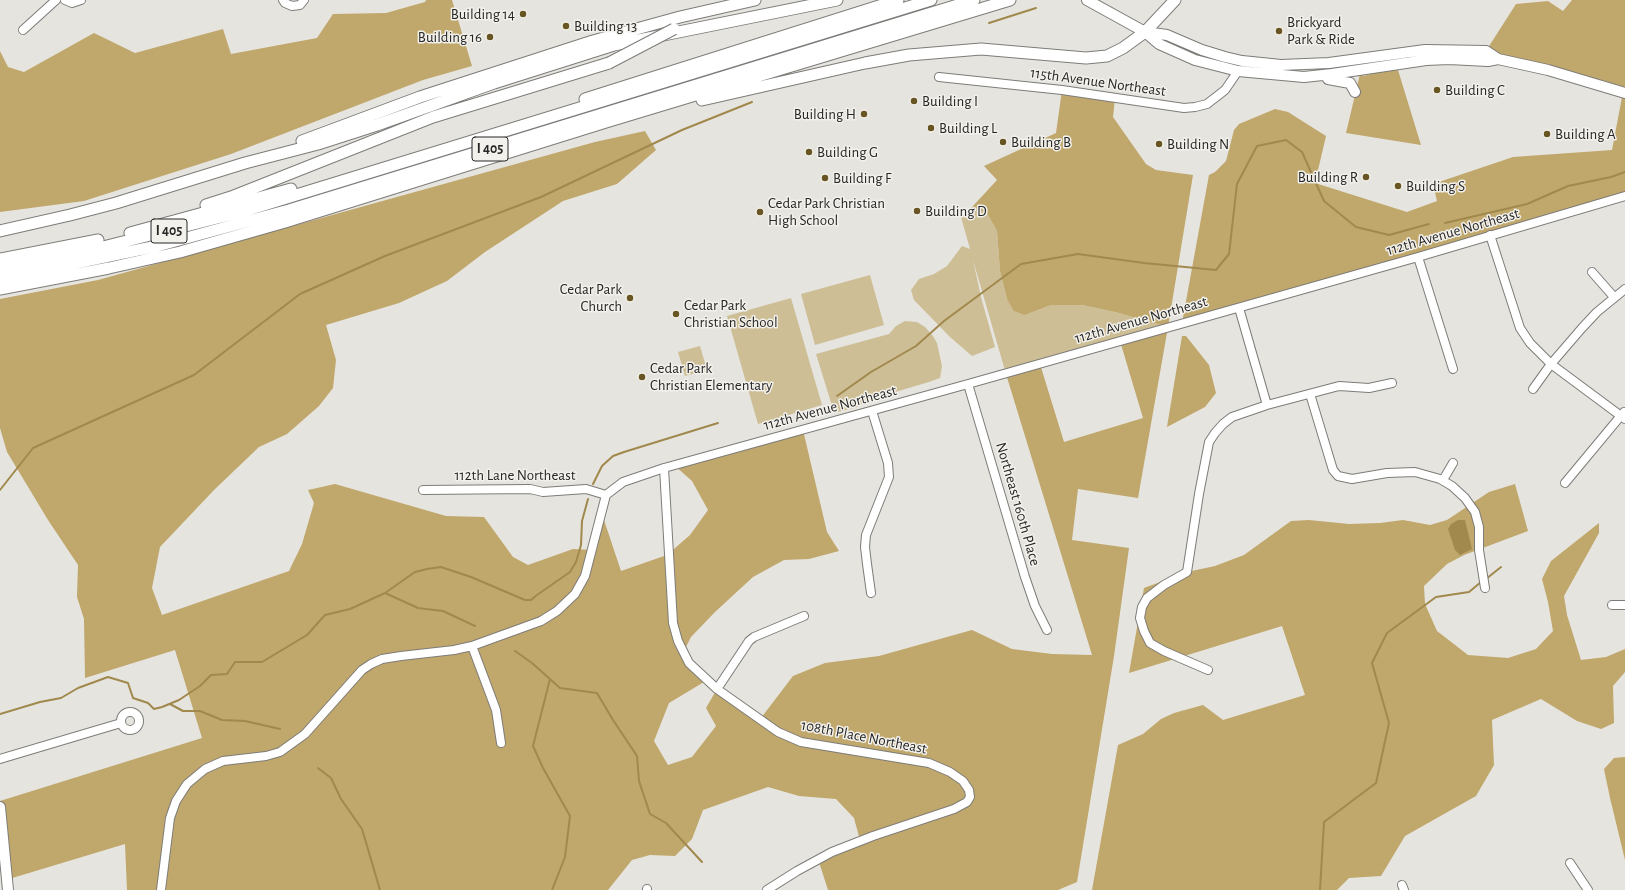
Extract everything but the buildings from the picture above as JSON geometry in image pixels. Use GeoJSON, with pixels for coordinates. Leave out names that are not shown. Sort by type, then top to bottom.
{"type":"FeatureCollection","features":[{"type":"Feature","properties":{"kind":"highway"},"geometry":{"type":"LineString","coordinates":[[246,163],[442,90],[578,45],[695,13],[756,0]]}},
{"type":"Feature","properties":{"kind":"highway"},"geometry":{"type":"LineString","coordinates":[[0,231],[116,203],[246,163],[318,144],[377,125],[494,83],[614,45],[837,0]]}},
{"type":"Feature","properties":{"kind":"highway","name":"I 405"},"geometry":{"type":"LineString","coordinates":[[0,259],[129,233],[292,189],[396,158],[898,0]]}},
{"type":"Feature","properties":{"kind":"highway","name":"I 405"},"geometry":{"type":"LineString","coordinates":[[0,267],[103,247],[240,212],[932,0]]}},
{"type":"Feature","properties":{"kind":"highway","name":"I 405"},"geometry":{"type":"LineString","coordinates":[[0,278],[156,246],[289,210],[974,0]]}},
{"type":"Feature","properties":{"kind":"highway","name":"I 405"},"geometry":{"type":"LineString","coordinates":[[0,289],[86,273],[180,252],[350,203],[606,122],[1010,0]]}},
{"type":"Feature","properties":{"kind":"highway"},"geometry":{"type":"LineString","coordinates":[[606,122],[865,63],[909,55],[982,49],[1097,58],[1107,56],[1123,48],[1145,32],[1175,0]]}},
{"type":"Feature","properties":{"kind":"highway"},"geometry":{"type":"LineString","coordinates":[[129,233],[146,222],[231,197],[432,117],[609,63],[688,23],[734,5]]}},
{"type":"Feature","properties":{"kind":"main road"},"geometry":{"type":"LineString","coordinates":[[1087,0],[1145,32],[1159,44],[1195,60],[1238,71],[1342,80],[1350,83],[1355,92]]}},
{"type":"Feature","properties":{"kind":"main road"},"geometry":{"type":"LineString","coordinates":[[1145,32],[1167,35],[1202,50],[1242,61],[1281,66],[1372,58],[1425,50],[1448,49],[1486,51],[1498,59],[1548,70],[1625,93]]}},
{"type":"Feature","properties":{"kind":"main road"},"geometry":{"type":"LineString","coordinates":[[1372,58],[1380,62],[1401,60],[1416,62]]}},
{"type":"Feature","properties":{"kind":"main road"},"geometry":{"type":"LineString","coordinates":[[1304,77],[1323,70],[1363,64],[1372,58]]}},
{"type":"Feature","properties":{"kind":"main road"},"geometry":{"type":"LineString","coordinates":[[1304,77],[1416,62],[1450,60],[1488,61],[1498,59]]}},
{"type":"Feature","properties":{"kind":"main road"},"geometry":{"type":"LineString","coordinates":[[0,813],[8,890]]}},
{"type":"Feature","properties":{"kind":"street"},"geometry":{"type":"LineString","coordinates":[[23,30],[56,0]]}},
{"type":"Feature","properties":{"kind":"street"},"geometry":{"type":"LineString","coordinates":[[65,0],[72,3],[81,0]]}},
{"type":"Feature","properties":{"kind":"street"},"geometry":{"type":"LineString","coordinates":[[283,0],[285,3],[292,6],[300,5],[304,0]]}},
{"type":"Feature","properties":{"kind":"street","name":"115th Avenue Northeast"},"geometry":{"type":"LineString","coordinates":[[939,77],[1062,90],[1184,108],[1207,104],[1225,90],[1238,71]]}},
{"type":"Feature","properties":{"kind":"street","name":"112th Avenue Northeast"},"geometry":{"type":"LineString","coordinates":[[606,495],[623,482],[664,468],[1239,308],[1625,196]]}},
{"type":"Feature","properties":{"kind":"street"},"geometry":{"type":"LineString","coordinates":[[1490,235],[1520,328],[1530,343],[1551,364],[1624,416],[1565,483]]}},
{"type":"Feature","properties":{"kind":"street"},"geometry":{"type":"LineString","coordinates":[[1418,257],[1452,369]]}},
{"type":"Feature","properties":{"kind":"street"},"geometry":{"type":"LineString","coordinates":[[1592,272],[1614,297]]}},
{"type":"Feature","properties":{"kind":"street"},"geometry":{"type":"LineString","coordinates":[[1533,388],[1551,364],[1582,328],[1614,297],[1625,289]]}},
{"type":"Feature","properties":{"kind":"street"},"geometry":{"type":"LineString","coordinates":[[1239,308],[1267,405]]}},
{"type":"Feature","properties":{"kind":"street"},"geometry":{"type":"LineString","coordinates":[[1208,670],[1164,651],[1150,643],[1140,618],[1142,607],[1147,598],[1187,572],[1209,442],[1223,424],[1232,417],[1267,405],[1339,386],[1369,388],[1392,383]]}},
{"type":"Feature","properties":{"kind":"street","name":"Northeast 160th Place"},"geometry":{"type":"LineString","coordinates":[[968,384],[1025,577],[1035,606],[1047,630]]}},
{"type":"Feature","properties":{"kind":"street"},"geometry":{"type":"LineString","coordinates":[[1310,394],[1333,470],[1338,476],[1352,479],[1387,473],[1415,472],[1443,480],[1465,498],[1475,512],[1479,527],[1479,550],[1485,588]]}},
{"type":"Feature","properties":{"kind":"street"},"geometry":{"type":"LineString","coordinates":[[871,593],[866,558],[866,534],[888,477],[888,463],[872,411]]}},
{"type":"Feature","properties":{"kind":"street"},"geometry":{"type":"LineString","coordinates":[[1443,480],[1453,463]]}},
{"type":"Feature","properties":{"kind":"street","name":"108th Place Northeast"},"geometry":{"type":"LineString","coordinates":[[664,468],[673,623],[678,641],[689,663],[717,689],[778,732],[801,742],[929,763],[950,772],[963,781],[969,790],[970,797],[967,802],[954,809],[873,836],[832,852],[768,890]]}},
{"type":"Feature","properties":{"kind":"street","name":"112th Lane Northeast"},"geometry":{"type":"LineString","coordinates":[[422,490],[530,489],[543,492],[586,489],[606,495]]}},
{"type":"Feature","properties":{"kind":"street"},"geometry":{"type":"LineString","coordinates":[[161,890],[170,818],[174,806],[187,784],[205,769],[223,761],[266,756],[280,752],[305,734],[362,670],[382,660],[472,646],[541,621],[557,611],[575,594],[585,576],[606,495]]}},
{"type":"Feature","properties":{"kind":"street"},"geometry":{"type":"LineString","coordinates":[[1612,605],[1625,605]]}},
{"type":"Feature","properties":{"kind":"street"},"geometry":{"type":"LineString","coordinates":[[717,689],[749,641],[754,636],[804,616]]}},
{"type":"Feature","properties":{"kind":"street"},"geometry":{"type":"LineString","coordinates":[[472,646],[496,710],[501,743]]}},
{"type":"Feature","properties":{"kind":"street"},"geometry":{"type":"LineString","coordinates":[[0,758],[121,723]]}},
{"type":"Feature","properties":{"kind":"street"},"geometry":{"type":"LineString","coordinates":[[1570,863],[1588,890]]}},
{"type":"Feature","properties":{"kind":"shaded area"},"geometry":{"type":"Polygon","coordinates":[[[426,0],[452,0],[472,66],[423,80],[231,154],[84,201],[0,212],[0,51],[8,67],[24,72],[94,33],[135,53],[223,29],[231,54],[317,38],[333,14],[386,13],[425,2],[426,0]]]}},
{"type":"Feature","properties":{"kind":"shaded area"},"geometry":{"type":"Polygon","coordinates":[[[1572,0],[1625,0],[1625,93],[1484,54],[1516,4],[1548,1],[1563,11],[1572,0]]]}},
{"type":"Feature","properties":{"kind":"shaded area"},"geometry":{"type":"Polygon","coordinates":[[[1398,70],[1421,145],[1346,133],[1360,74],[1364,76],[1374,73],[1398,70]]]}},
{"type":"Feature","properties":{"kind":"shaded area"},"geometry":{"type":"Polygon","coordinates":[[[1062,90],[1115,98],[1113,117],[1146,164],[1156,170],[1193,175],[1168,327],[1115,312],[1082,305],[1051,305],[1025,315],[1014,311],[1007,299],[1000,271],[997,231],[988,215],[973,206],[997,180],[984,166],[1056,133],[1062,90]]]}},
{"type":"Feature","properties":{"kind":"shaded area"},"geometry":{"type":"Polygon","coordinates":[[[1622,97],[1625,98],[1625,196],[1182,323],[1209,175],[1215,172],[1226,161],[1234,130],[1239,124],[1275,109],[1288,112],[1326,136],[1315,183],[1407,212],[1437,201],[1433,184],[1513,157],[1612,150],[1622,97]]]}},
{"type":"Feature","properties":{"kind":"shaded area"},"geometry":{"type":"Polygon","coordinates":[[[645,131],[656,150],[617,184],[563,201],[485,252],[447,281],[399,303],[326,325],[336,360],[333,388],[319,406],[287,434],[259,447],[214,490],[160,547],[152,588],[162,615],[289,571],[302,544],[314,503],[308,490],[335,484],[446,516],[484,517],[513,557],[528,565],[573,549],[593,550],[602,514],[621,571],[667,555],[690,535],[708,510],[692,481],[674,465],[803,430],[827,532],[839,551],[809,559],[784,560],[753,577],[715,612],[691,637],[682,655],[709,679],[669,703],[654,741],[668,765],[692,757],[716,726],[706,708],[717,689],[761,718],[793,676],[825,663],[879,656],[972,630],[1012,649],[1052,654],[1092,655],[1006,374],[1040,364],[1064,442],[1143,418],[1120,341],[1168,327],[1138,498],[1078,489],[1072,540],[1129,548],[1114,656],[1077,882],[1058,890],[828,890],[819,862],[861,844],[854,818],[836,799],[799,796],[768,787],[703,810],[692,839],[675,856],[650,855],[632,860],[608,890],[127,890],[125,844],[9,879],[0,801],[202,738],[175,650],[85,678],[84,619],[77,597],[78,565],[48,520],[7,452],[0,428],[0,299],[98,280],[595,142],[645,131]]]}},
{"type":"Feature","properties":{"kind":"shaded area"},"geometry":{"type":"Polygon","coordinates":[[[973,206],[988,215],[997,231],[1000,271],[1007,299],[1025,315],[1051,305],[1082,305],[1115,312],[1168,327],[1006,374],[973,260],[981,297],[995,347],[972,356],[950,337],[914,300],[911,290],[919,279],[934,274],[947,266],[962,246],[970,249],[961,217],[973,206]]]}},
{"type":"Feature","properties":{"kind":"shaded area"},"geometry":{"type":"Polygon","coordinates":[[[870,275],[884,325],[815,345],[801,294],[870,275]]]}},
{"type":"Feature","properties":{"kind":"shaded area"},"geometry":{"type":"Polygon","coordinates":[[[791,298],[822,405],[758,424],[727,316],[791,298]]]}},
{"type":"Feature","properties":{"kind":"shaded area"},"geometry":{"type":"Polygon","coordinates":[[[905,321],[917,322],[925,327],[933,336],[937,343],[942,366],[940,378],[868,400],[857,407],[838,412],[833,409],[816,354],[889,334],[896,326],[905,321]]]}},
{"type":"Feature","properties":{"kind":"shaded area"},"geometry":{"type":"Polygon","coordinates":[[[1182,336],[1186,336],[1209,365],[1216,393],[1205,407],[1167,427],[1182,336]]]}},
{"type":"Feature","properties":{"kind":"shaded area"},"geometry":{"type":"Polygon","coordinates":[[[700,346],[707,370],[685,376],[678,352],[700,346]]]}},
{"type":"Feature","properties":{"kind":"shaded area"},"geometry":{"type":"Polygon","coordinates":[[[1515,484],[1528,531],[1464,555],[1447,564],[1424,586],[1425,604],[1437,631],[1468,655],[1508,658],[1536,649],[1553,631],[1542,579],[1551,561],[1599,523],[1599,533],[1564,596],[1567,615],[1581,660],[1606,657],[1625,649],[1625,672],[1613,686],[1614,723],[1601,729],[1577,721],[1541,699],[1492,720],[1494,765],[1476,796],[1405,836],[1381,876],[1349,878],[1337,890],[1092,890],[1118,745],[1143,734],[1161,719],[1174,713],[1203,705],[1223,720],[1305,695],[1282,626],[1129,673],[1144,588],[1187,572],[1215,566],[1244,555],[1291,521],[1309,520],[1349,524],[1380,523],[1403,520],[1430,525],[1447,520],[1489,492],[1515,484]]]}},
{"type":"Feature","properties":{"kind":"shaded area"},"geometry":{"type":"Polygon","coordinates":[[[1458,520],[1465,520],[1472,549],[1460,555],[1455,550],[1448,529],[1451,524],[1458,520]]]}},
{"type":"Feature","properties":{"kind":"shaded area"},"geometry":{"type":"Polygon","coordinates":[[[1625,757],[1625,860],[1604,769],[1614,758],[1625,757]]]}},
{"type":"Feature","properties":{"kind":"waterway"},"geometry":{"type":"LineString","coordinates":[[989,23],[1036,8]]}},
{"type":"Feature","properties":{"kind":"waterway"},"geometry":{"type":"LineString","coordinates":[[0,490],[33,448],[194,375],[300,294],[385,256],[541,197],[682,130],[752,102]]}},
{"type":"Feature","properties":{"kind":"waterway"},"geometry":{"type":"LineString","coordinates":[[837,396],[871,372],[916,346],[944,321],[1021,264],[1078,254],[1144,263],[1216,270],[1229,254],[1237,184],[1257,146],[1286,140],[1302,152],[1324,201],[1356,227],[1389,235],[1429,224]]}},
{"type":"Feature","properties":{"kind":"waterway"},"geometry":{"type":"LineString","coordinates":[[1445,223],[1527,204],[1568,186],[1611,177],[1625,172]]}},
{"type":"Feature","properties":{"kind":"waterway"},"geometry":{"type":"LineString","coordinates":[[593,484],[602,466],[613,456],[718,423]]}},
{"type":"Feature","properties":{"kind":"waterway"},"geometry":{"type":"LineString","coordinates":[[0,714],[40,702],[61,698],[78,688],[108,677],[128,683],[133,698],[148,703],[154,709],[162,707],[179,700],[200,686],[211,675],[227,674],[235,662],[262,662],[307,635],[325,615],[350,609],[385,593],[415,572],[427,569],[441,567],[471,577],[525,600],[531,600],[570,572],[576,562],[581,545],[582,521],[588,499]]}},
{"type":"Feature","properties":{"kind":"waterway"},"geometry":{"type":"LineString","coordinates":[[1486,579],[1501,567]]}},
{"type":"Feature","properties":{"kind":"waterway"},"geometry":{"type":"LineString","coordinates":[[1320,890],[1324,822],[1376,783],[1389,723],[1372,663],[1387,633],[1436,597],[1469,592],[1481,582]]}},
{"type":"Feature","properties":{"kind":"waterway"},"geometry":{"type":"LineString","coordinates":[[385,593],[418,608],[443,611],[475,626]]}},
{"type":"Feature","properties":{"kind":"waterway"},"geometry":{"type":"LineString","coordinates":[[515,651],[532,663],[560,688],[597,693],[637,756],[639,781],[650,814],[666,823],[702,862]]}},
{"type":"Feature","properties":{"kind":"waterway"},"geometry":{"type":"LineString","coordinates":[[550,679],[533,746],[543,768],[570,816],[565,857],[552,890]]}},
{"type":"Feature","properties":{"kind":"waterway"},"geometry":{"type":"LineString","coordinates":[[170,704],[183,711],[200,711],[222,720],[245,721],[280,729]]}},
{"type":"Feature","properties":{"kind":"waterway"},"geometry":{"type":"LineString","coordinates":[[318,768],[331,778],[341,799],[362,829],[380,890]]}},
{"type":"Feature","properties":{"kind":"place","name":"Building 14"},"geometry":{"type":"Point","coordinates":[523,14]}},
{"type":"Feature","properties":{"kind":"place","name":"Building 13"},"geometry":{"type":"Point","coordinates":[566,26]}},
{"type":"Feature","properties":{"kind":"place","name":"Brickyard Park & Ride"},"geometry":{"type":"Point","coordinates":[1279,31]}},
{"type":"Feature","properties":{"kind":"place","name":"Building 16"},"geometry":{"type":"Point","coordinates":[490,37]}},
{"type":"Feature","properties":{"kind":"place","name":"Building C"},"geometry":{"type":"Point","coordinates":[1437,90]}},
{"type":"Feature","properties":{"kind":"place","name":"Building I"},"geometry":{"type":"Point","coordinates":[914,101]}},
{"type":"Feature","properties":{"kind":"place","name":"Building H"},"geometry":{"type":"Point","coordinates":[864,114]}},
{"type":"Feature","properties":{"kind":"place","name":"Building L"},"geometry":{"type":"Point","coordinates":[931,128]}},
{"type":"Feature","properties":{"kind":"place","name":"Building A"},"geometry":{"type":"Point","coordinates":[1547,134]}},
{"type":"Feature","properties":{"kind":"place","name":"Building B"},"geometry":{"type":"Point","coordinates":[1003,142]}},
{"type":"Feature","properties":{"kind":"place","name":"Building N"},"geometry":{"type":"Point","coordinates":[1159,144]}},
{"type":"Feature","properties":{"kind":"place","name":"Building G"},"geometry":{"type":"Point","coordinates":[809,152]}},
{"type":"Feature","properties":{"kind":"place","name":"Building R"},"geometry":{"type":"Point","coordinates":[1366,177]}},
{"type":"Feature","properties":{"kind":"place","name":"Building F"},"geometry":{"type":"Point","coordinates":[825,178]}},
{"type":"Feature","properties":{"kind":"place","name":"Building S"},"geometry":{"type":"Point","coordinates":[1398,186]}},
{"type":"Feature","properties":{"kind":"place","name":"Building D"},"geometry":{"type":"Point","coordinates":[917,211]}},
{"type":"Feature","properties":{"kind":"place","name":"Cedar Park Christian High School"},"geometry":{"type":"Point","coordinates":[760,212]}},
{"type":"Feature","properties":{"kind":"place","name":"Cedar Park Church"},"geometry":{"type":"Point","coordinates":[630,298]}},
{"type":"Feature","properties":{"kind":"place","name":"Cedar Park Christian School"},"geometry":{"type":"Point","coordinates":[676,314]}},
{"type":"Feature","properties":{"kind":"place","name":"Cedar Park Christian Elementary"},"geometry":{"type":"Point","coordinates":[642,377]}}]}
